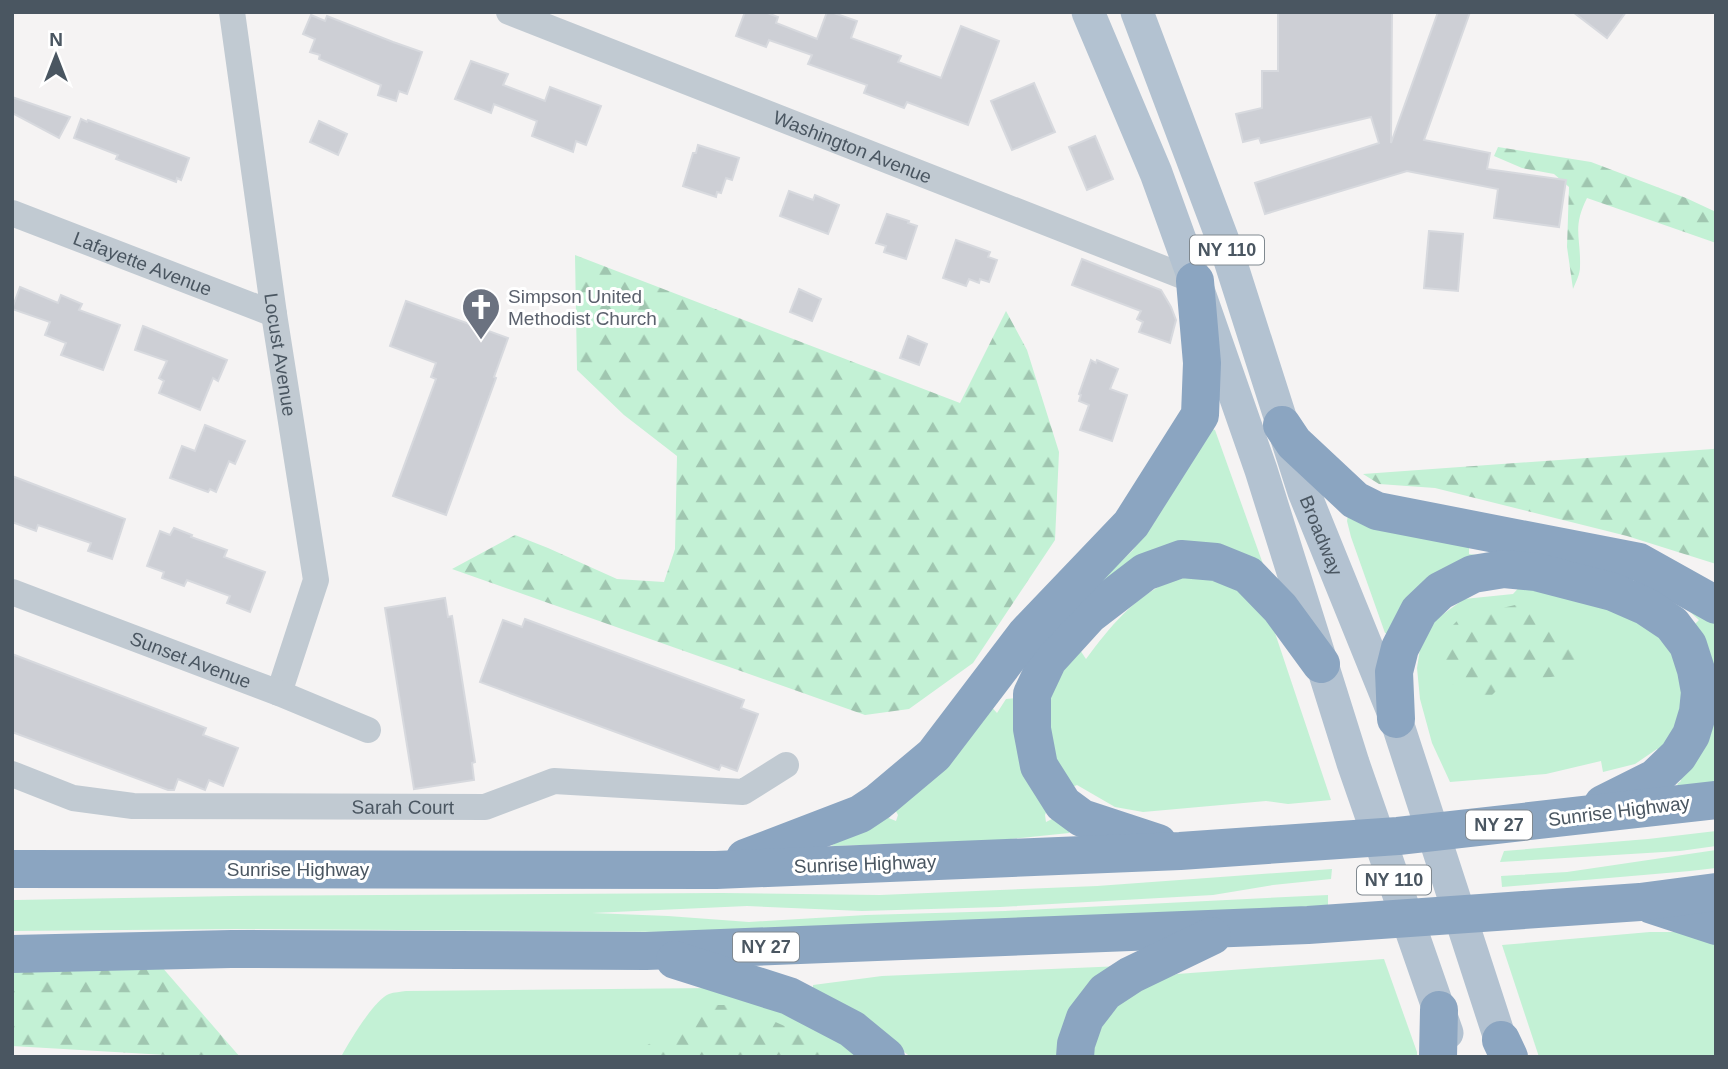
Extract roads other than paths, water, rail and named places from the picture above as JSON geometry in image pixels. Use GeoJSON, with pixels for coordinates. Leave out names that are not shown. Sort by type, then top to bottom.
{"type":"FeatureCollection","features":[{"type":"Feature","properties":{"kind":"highway"},"geometry":{"type":"LineString","coordinates":[[716,870],[860,814],[934,755],[1026,634],[1131,524],[1199,415],[1202,363],[1195,281]]}},
{"type":"Feature","properties":{"kind":"highway"},"geometry":{"type":"LineString","coordinates":[[1282,425],[1294,443],[1355,500],[1377,511],[1639,562],[1716,606]]}},
{"type":"Feature","properties":{"kind":"highway"},"geometry":{"type":"LineString","coordinates":[[1180,850],[1082,818],[1063,804],[1039,766],[1032,729],[1032,694],[1048,660],[1088,615],[1144,572],[1181,559],[1216,562],[1248,575],[1280,608],[1321,664]]}},
{"type":"Feature","properties":{"kind":"highway"},"geometry":{"type":"LineString","coordinates":[[1396,719],[1394,672],[1400,648],[1419,611],[1440,591],[1473,574],[1504,569],[1536,572],[1613,592],[1645,606],[1672,624],[1688,645],[1700,692],[1698,712],[1691,735],[1678,756],[1655,778],[1579,816]]}},
{"type":"Feature","properties":{"kind":"highway","name":"Sunrise Highway"},"geometry":{"type":"LineString","coordinates":[[12,869],[716,870],[1180,850],[1398,836],[1716,800]]}},
{"type":"Feature","properties":{"kind":"highway","name":"NY 27"},"geometry":{"type":"LineString","coordinates":[[12,954],[231,949],[646,951],[1308,925],[1640,902],[1716,892]]}},
{"type":"Feature","properties":{"kind":"highway"},"geometry":{"type":"LineString","coordinates":[[1640,902],[1716,926]]}},
{"type":"Feature","properties":{"kind":"highway"},"geometry":{"type":"LineString","coordinates":[[1075,1057],[1076,1044],[1085,1018],[1105,992],[1131,975],[1225,929]]}},
{"type":"Feature","properties":{"kind":"highway"},"geometry":{"type":"LineString","coordinates":[[646,951],[789,996],[852,1029],[886,1057]]}},
{"type":"Feature","properties":{"kind":"highway"},"geometry":{"type":"LineString","coordinates":[[1437,1003],[1438,1057]]}},
{"type":"Feature","properties":{"kind":"main road","name":"Broadway"},"geometry":{"type":"LineString","coordinates":[[1088,12],[1156,173],[1195,281],[1261,470],[1353,763],[1455,1057]]}},
{"type":"Feature","properties":{"kind":"main road","name":"Broadway"},"geometry":{"type":"LineString","coordinates":[[1137,12],[1227,251],[1304,492],[1396,719],[1505,1051]]}},
{"type":"Feature","properties":{"kind":"street","name":"Locust Avenue"},"geometry":{"type":"LineString","coordinates":[[232,12],[274,314],[316,580],[279,693]]}},
{"type":"Feature","properties":{"kind":"street","name":"Washington Avenue"},"geometry":{"type":"LineString","coordinates":[[509,12],[1195,281]]}},
{"type":"Feature","properties":{"kind":"street","name":"Lafayette Avenue"},"geometry":{"type":"LineString","coordinates":[[12,213],[274,314]]}},
{"type":"Feature","properties":{"kind":"street","name":"Sunset Avenue"},"geometry":{"type":"LineString","coordinates":[[12,592],[279,693],[368,730]]}},
{"type":"Feature","properties":{"kind":"street","name":"Sarah Court"},"geometry":{"type":"LineString","coordinates":[[12,774],[73,798],[133,806],[485,807],[554,781],[743,792],[786,765]]}},
{"type":"Feature","properties":{"kind":"place","name":"Simpson United Methodist Church"},"geometry":{"type":"Point","coordinates":[481,341]}}]}
